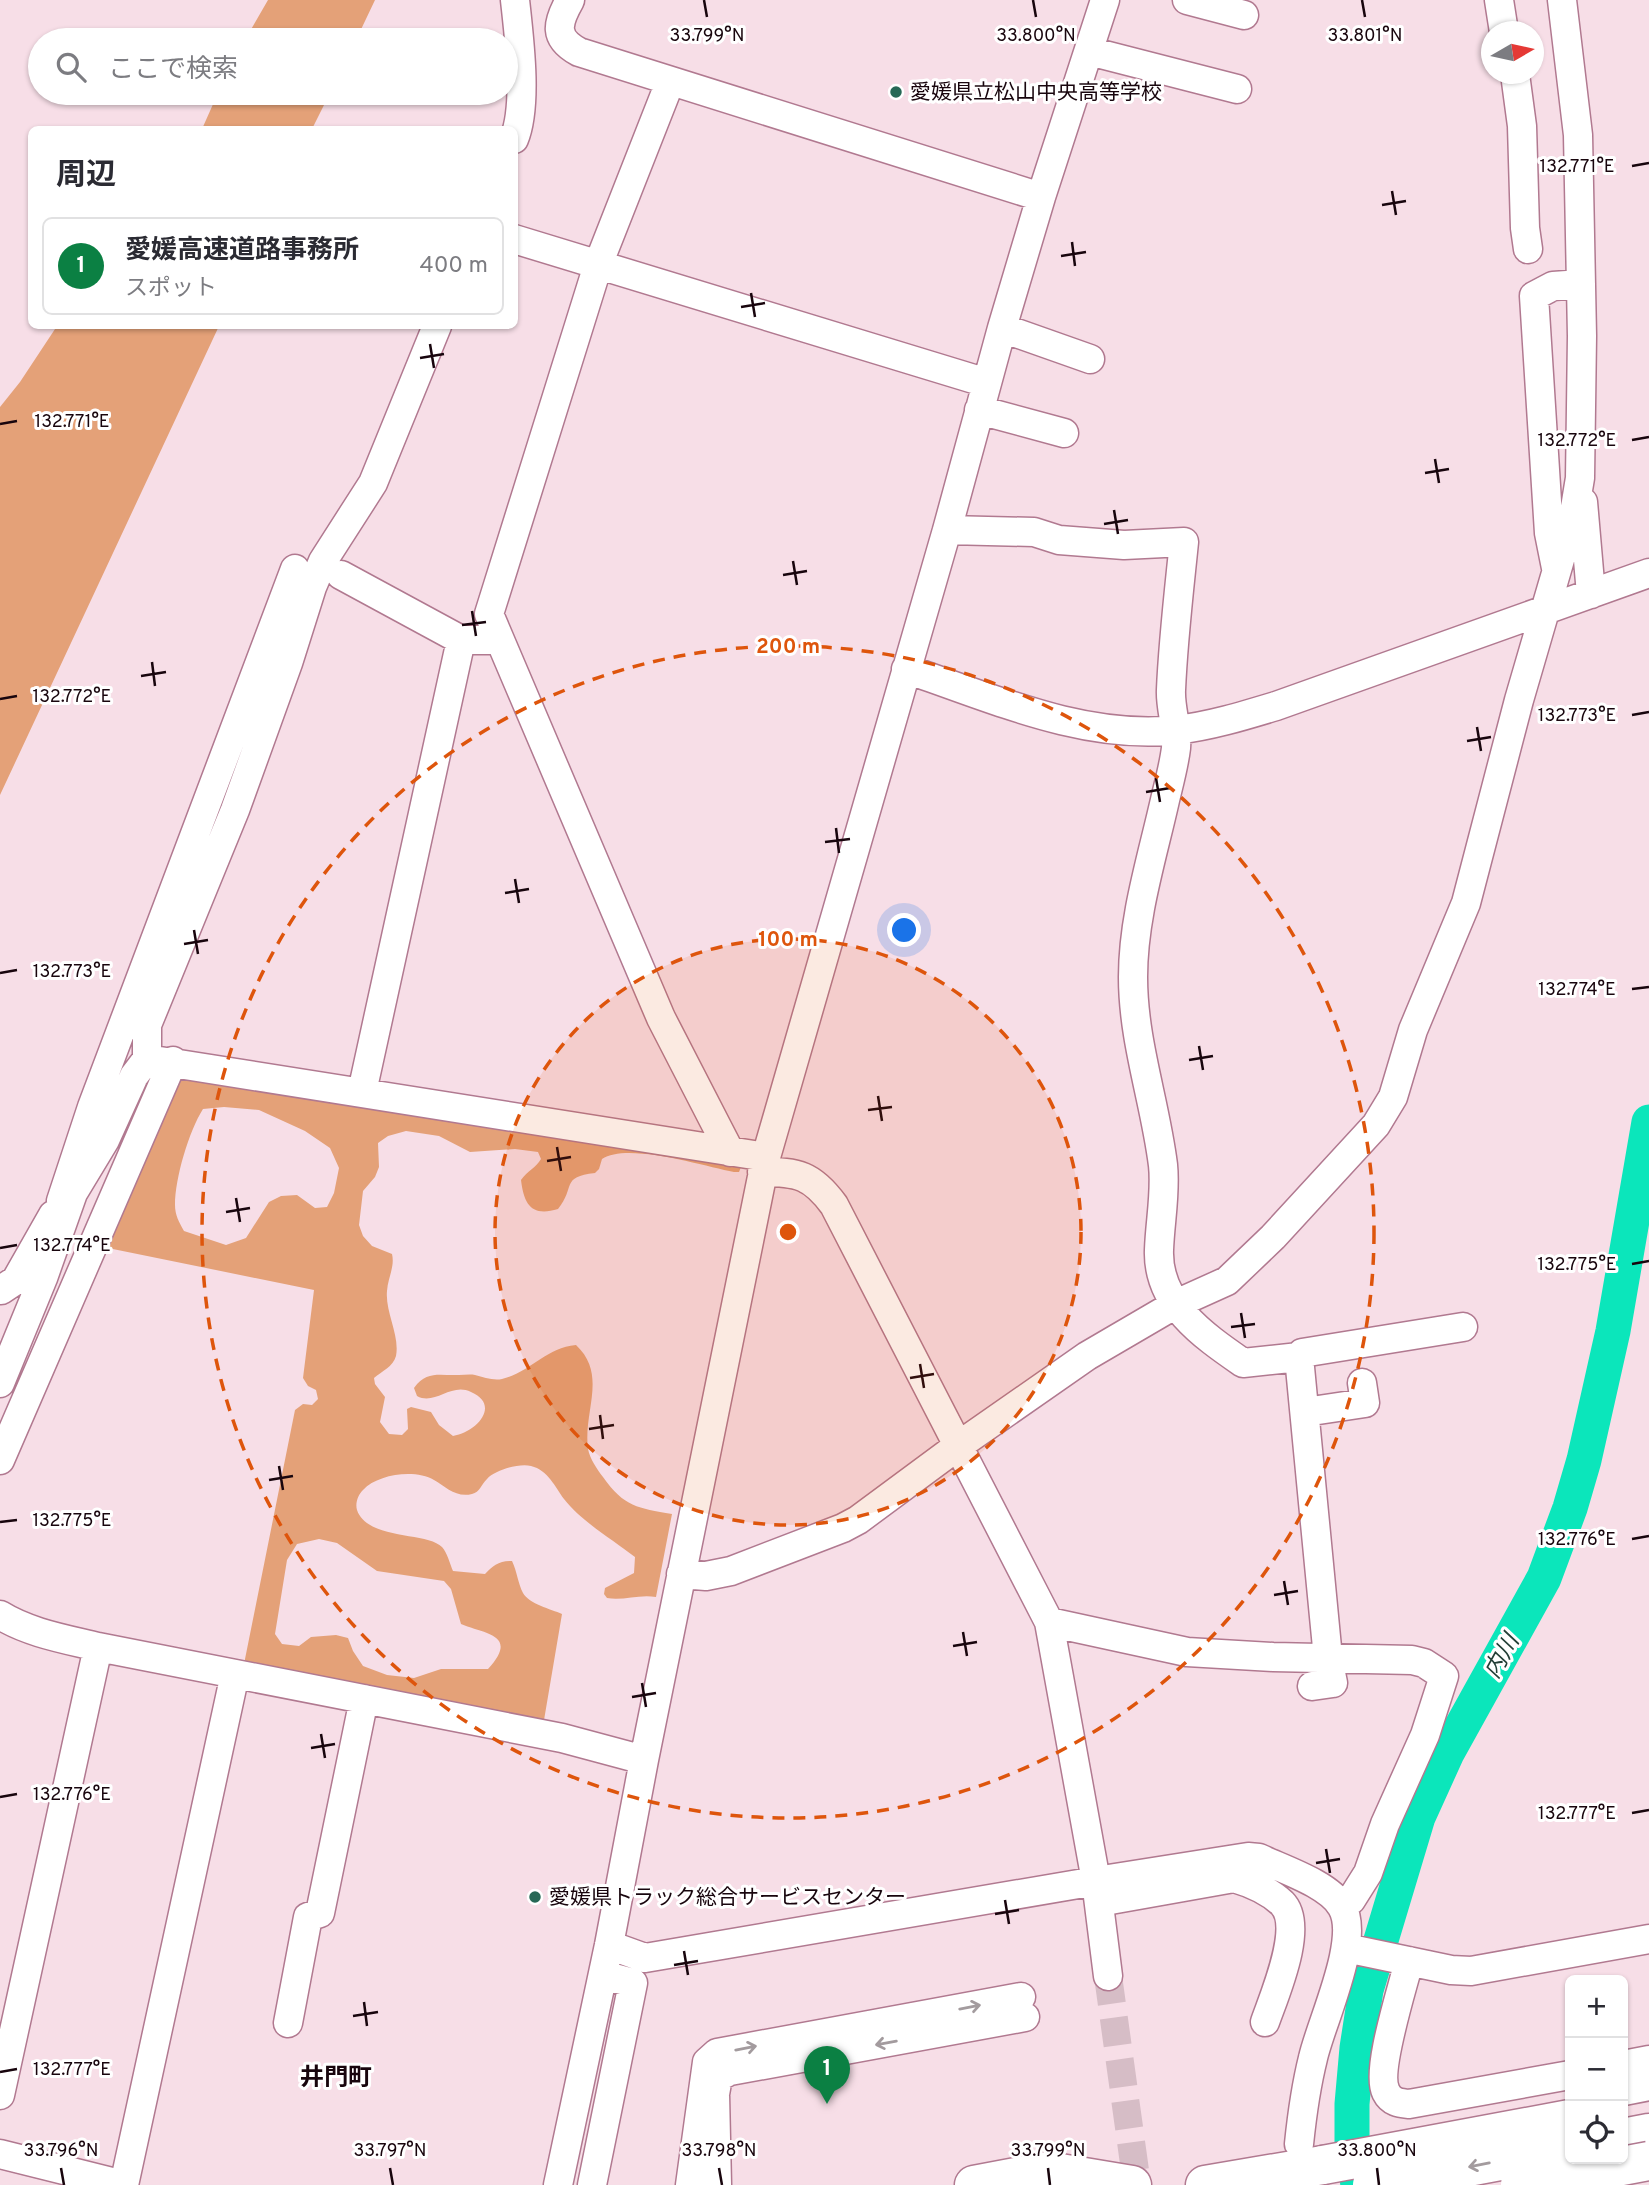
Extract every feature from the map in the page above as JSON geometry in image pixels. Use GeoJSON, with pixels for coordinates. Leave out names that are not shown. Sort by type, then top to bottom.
{"type":"FeatureCollection","features":[{"type":"Feature","properties":{"kind":"highway"},"geometry":{"type":"LineString","coordinates":[[1628,2085],[1649,2081]]}},
{"type":"Feature","properties":{"kind":"highway"},"geometry":{"type":"LineString","coordinates":[[1337,2163],[1469,2115],[1565,2096]]}},
{"type":"Feature","properties":{"kind":"highway"},"geometry":{"type":"LineString","coordinates":[[1628,2109],[1649,2105]]}},
{"type":"Feature","properties":{"kind":"highway"},"geometry":{"type":"LineString","coordinates":[[1205,2185],[1565,2120]]}},
{"type":"Feature","properties":{"kind":"highway"},"geometry":{"type":"LineString","coordinates":[[1628,2137],[1649,2133]]}},
{"type":"Feature","properties":{"kind":"highway"},"geometry":{"type":"LineString","coordinates":[[1337,2163],[1565,2148]]}},
{"type":"Feature","properties":{"kind":"highway"},"geometry":{"type":"LineString","coordinates":[[1522,2185],[1649,2161]]}},
{"type":"Feature","properties":{"kind":"highway"},"geometry":{"type":"LineString","coordinates":[[974,2185],[1048,2171],[1132,2185]]}},
{"type":"Feature","properties":{"kind":"street"},"geometry":{"type":"LineString","coordinates":[[515,0],[518,28]]}},
{"type":"Feature","properties":{"kind":"street"},"geometry":{"type":"LineString","coordinates":[[570,0],[561,16],[559,29],[567,46],[579,52],[1041,197]]}},
{"type":"Feature","properties":{"kind":"street"},"geometry":{"type":"LineString","coordinates":[[558,2185],[603,1975],[764,1165],[947,530],[1002,328],[1105,0]]}},
{"type":"Feature","properties":{"kind":"street"},"geometry":{"type":"LineString","coordinates":[[1187,0],[1244,15]]}},
{"type":"Feature","properties":{"kind":"street"},"geometry":{"type":"LineString","coordinates":[[1499,0],[1502,21]]}},
{"type":"Feature","properties":{"kind":"street"},"geometry":{"type":"LineString","coordinates":[[1562,0],[1578,135],[1581,284],[1580,478],[1591,594]]}},
{"type":"Feature","properties":{"kind":"street"},"geometry":{"type":"LineString","coordinates":[[517,126],[520,112],[518,30]]}},
{"type":"Feature","properties":{"kind":"street"},"geometry":{"type":"LineString","coordinates":[[1089,51],[1237,89]]}},
{"type":"Feature","properties":{"kind":"street"},"geometry":{"type":"LineString","coordinates":[[670,82],[598,265],[489,614],[661,1018],[730,1152]]}},
{"type":"Feature","properties":{"kind":"street"},"geometry":{"type":"LineString","coordinates":[[1518,84],[1528,249]]}},
{"type":"Feature","properties":{"kind":"street"},"geometry":{"type":"LineString","coordinates":[[518,240],[987,383]]}},
{"type":"Feature","properties":{"kind":"street"},"geometry":{"type":"LineString","coordinates":[[1558,574],[1549,533],[1534,296],[1553,286],[1581,284]]}},
{"type":"Feature","properties":{"kind":"street"},"geometry":{"type":"LineString","coordinates":[[1002,328],[1090,359]]}},
{"type":"Feature","properties":{"kind":"street"},"geometry":{"type":"LineString","coordinates":[[0,1460],[160,1060],[147,1025],[235,810],[288,663],[312,587],[323,561],[373,483],[437,329]]}},
{"type":"Feature","properties":{"kind":"street"},"geometry":{"type":"LineString","coordinates":[[979,410],[1064,433]]}},
{"type":"Feature","properties":{"kind":"street"},"geometry":{"type":"LineString","coordinates":[[681,1574],[706,1576],[731,1571],[858,1520],[1087,1356],[1176,1304],[1227,1281],[1252,1259],[1341,1166],[1376,1125],[1394,1097],[1413,1030],[1466,903],[1519,700],[1558,574],[1580,478]]}},
{"type":"Feature","properties":{"kind":"street"},"geometry":{"type":"LineString","coordinates":[[947,530],[1034,532],[1059,540],[1124,545],[1184,542],[1171,693],[1176,730],[1174,759],[1139,915],[1133,975],[1135,1024],[1163,1168],[1163,1213],[1159,1252],[1163,1277],[1185,1319],[1201,1334],[1243,1363],[1299,1357],[1302,1353],[1463,1327]]}},
{"type":"Feature","properties":{"kind":"street"},"geometry":{"type":"LineString","coordinates":[[0,1383],[43,1278],[92,1107],[295,569]]}},
{"type":"Feature","properties":{"kind":"street"},"geometry":{"type":"LineString","coordinates":[[906,669],[1038,713],[1077,723],[1131,731],[1176,730],[1276,706],[1649,573]]}},
{"type":"Feature","properties":{"kind":"street"},"geometry":{"type":"LineString","coordinates":[[341,575],[461,640],[500,640]]}},
{"type":"Feature","properties":{"kind":"street"},"geometry":{"type":"LineString","coordinates":[[362,1092],[461,640]]}},
{"type":"Feature","properties":{"kind":"street"},"geometry":{"type":"LineString","coordinates":[[1,1290],[16,1280],[105,1140],[134,1076],[160,1060],[730,1152],[803,1176],[815,1183],[834,1205],[1049,1622],[1097,1891],[1108,1976]]}},
{"type":"Feature","properties":{"kind":"street"},"geometry":{"type":"LineString","coordinates":[[1299,1357],[1328,1658],[1333,1683],[1312,1686]]}},
{"type":"Feature","properties":{"kind":"street"},"geometry":{"type":"LineString","coordinates":[[1305,1412],[1365,1403],[1362,1383]]}},
{"type":"Feature","properties":{"kind":"street"},"geometry":{"type":"LineString","coordinates":[[0,1615],[44,1634],[98,1647],[562,1738],[644,1760]]}},
{"type":"Feature","properties":{"kind":"street"},"geometry":{"type":"LineString","coordinates":[[1049,1622],[1187,1652],[1412,1660],[1424,1663],[1444,1675],[1425,1735],[1385,1824],[1368,1873],[1361,1887],[1342,1907]]}},
{"type":"Feature","properties":{"kind":"street"},"geometry":{"type":"LineString","coordinates":[[0,2095],[98,1647]]}},
{"type":"Feature","properties":{"kind":"street"},"geometry":{"type":"LineString","coordinates":[[0,2154],[124,2185],[235,1674]]}},
{"type":"Feature","properties":{"kind":"street"},"geometry":{"type":"LineString","coordinates":[[288,2023],[308,1917],[320,1913],[364,1699]]}},
{"type":"Feature","properties":{"kind":"street"},"geometry":{"type":"LineString","coordinates":[[1097,1891],[1248,1857],[1259,1858],[1326,1891],[1342,1907],[1351,1949],[1313,2055],[1337,2163]]}},
{"type":"Feature","properties":{"kind":"street"},"geometry":{"type":"LineString","coordinates":[[609,1945],[645,1958],[1097,1891],[1234,1878],[1252,1883],[1284,1904],[1290,1923],[1290,1944],[1265,2022]]}},
{"type":"Feature","properties":{"kind":"street"},"geometry":{"type":"LineString","coordinates":[[1351,1949],[1451,1970],[1471,1971],[1649,1939]]}},
{"type":"Feature","properties":{"kind":"street"},"geometry":{"type":"LineString","coordinates":[[1404,1960],[1382,2080],[1386,2094],[1396,2103],[1409,2104],[1565,2076]]}},
{"type":"Feature","properties":{"kind":"street"},"geometry":{"type":"LineString","coordinates":[[592,2185],[636,1977],[713,1963]]}},
{"type":"Feature","properties":{"kind":"street"},"geometry":{"type":"LineString","coordinates":[[603,1975],[633,1983]]}},
{"type":"Feature","properties":{"kind":"street"},"geometry":{"type":"LineString","coordinates":[[690,2185],[707,2062],[717,2053],[1023,2007],[730,2071],[718,2077],[715,2094],[717,2185]]}},
{"type":"Feature","properties":{"kind":"street"},"geometry":{"type":"LineString","coordinates":[[1628,2064],[1649,2060]]}},
{"type":"Feature","properties":{"kind":"street"},"geometry":{"type":"LineString","coordinates":[[1508,2087],[1522,2185]]}},
{"type":"Feature","properties":{"kind":"street"},"geometry":{"type":"LineString","coordinates":[[1617,2185],[1649,2179]]}},
{"type":"Feature","properties":{"kind":"shaded area"},"geometry":{"type":"Polygon","coordinates":[[[268,0],[375,0],[362,28],[252,28],[268,0]]]}},
{"type":"Feature","properties":{"kind":"shaded area"},"geometry":{"type":"Polygon","coordinates":[[[213,105],[324,105],[314,126],[203,126],[213,105]]]}},
{"type":"Feature","properties":{"kind":"shaded area"},"geometry":{"type":"Polygon","coordinates":[[[55,329],[218,329],[0,795],[0,407],[55,329]]]}},
{"type":"Feature","properties":{"kind":"shaded area"},"geometry":{"type":"Polygon","coordinates":[[[183,1071],[741,1167],[739,1172],[734,1172],[647,1154],[614,1154],[602,1159],[595,1173],[573,1180],[558,1209],[542,1211],[531,1207],[527,1202],[521,1180],[541,1159],[538,1152],[515,1149],[470,1152],[439,1136],[406,1131],[388,1136],[378,1143],[379,1167],[375,1177],[363,1191],[359,1225],[363,1236],[372,1246],[392,1254],[393,1259],[387,1299],[397,1348],[392,1363],[374,1378],[375,1384],[385,1397],[380,1422],[389,1434],[402,1435],[408,1429],[407,1409],[411,1407],[431,1412],[439,1425],[453,1436],[462,1433],[477,1424],[485,1411],[480,1397],[471,1392],[457,1390],[424,1398],[417,1396],[414,1388],[419,1382],[429,1376],[440,1375],[502,1379],[555,1351],[576,1345],[591,1369],[593,1381],[587,1435],[588,1449],[594,1464],[611,1487],[625,1500],[641,1508],[672,1514],[656,1597],[607,1598],[604,1594],[605,1588],[634,1573],[635,1557],[579,1515],[547,1475],[537,1468],[520,1465],[501,1470],[485,1481],[477,1492],[466,1495],[426,1477],[397,1475],[378,1480],[361,1492],[356,1507],[363,1520],[385,1531],[435,1542],[444,1549],[453,1571],[485,1574],[497,1564],[512,1561],[526,1597],[562,1614],[543,1726],[244,1664],[295,1410],[303,1404],[312,1405],[318,1399],[316,1390],[308,1386],[303,1378],[314,1290],[103,1247],[183,1071]],[[224,1107],[203,1109],[188,1142],[177,1182],[175,1205],[184,1231],[226,1245],[246,1238],[269,1202],[281,1196],[297,1195],[315,1208],[327,1207],[334,1193],[339,1168],[330,1148],[305,1131],[259,1110],[224,1107]],[[319,1539],[297,1544],[287,1560],[275,1634],[282,1644],[299,1646],[311,1637],[336,1635],[348,1638],[363,1666],[387,1675],[414,1678],[441,1669],[488,1669],[497,1657],[501,1649],[500,1642],[488,1633],[461,1624],[451,1589],[444,1581],[377,1571],[337,1543],[319,1539]]]}},
{"type":"Feature","properties":{"kind":"waterway","name":"内川"},"geometry":{"type":"LineString","coordinates":[[1358,2185],[1352,2145],[1352,2104],[1366,1990],[1418,1817],[1447,1753],[1544,1578],[1570,1508],[1584,1460],[1613,1331],[1649,1122]]}},
{"type":"Feature","properties":{"kind":"tunnel"},"geometry":{"type":"LineString","coordinates":[[1108,1976],[1137,2185]]}},
{"type":"Feature","properties":{"kind":"place","name":"愛媛県立松山中央高等学校"},"geometry":{"type":"Point","coordinates":[896,92]}},
{"type":"Feature","properties":{"kind":"place","name":"愛媛県トラック総合サービスセンター"},"geometry":{"type":"Point","coordinates":[535,1897]}},
{"type":"Feature","properties":{"kind":"place","name":"愛媛高速道路事務所"},"geometry":{"type":"Point","coordinates":[827,2104]}},
{"type":"Feature","properties":{"kind":"district","name":"井門町"},"geometry":{"type":"Point","coordinates":[336,2077]}}]}
